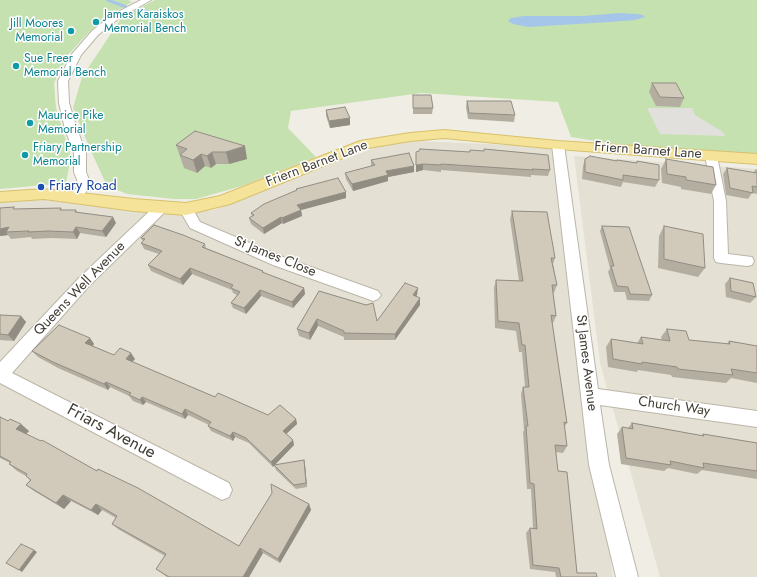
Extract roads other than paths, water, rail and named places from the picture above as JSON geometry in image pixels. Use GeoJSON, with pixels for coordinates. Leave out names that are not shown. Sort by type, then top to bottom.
{"type":"FeatureCollection","features":[{"type":"Feature","properties":{"kind":"main road","name":"Friern Barnet Lane"},"geometry":{"type":"LineString","coordinates":[[0,197],[44,194],[134,205],[186,209],[224,200],[365,144],[410,137],[444,134],[558,145],[757,158]]}},
{"type":"Feature","properties":{"kind":"street"},"geometry":{"type":"LineString","coordinates":[[75,197],[85,185],[80,172],[80,153],[64,103],[63,81],[77,54],[95,33],[115,17],[147,0]]}},
{"type":"Feature","properties":{"kind":"street","name":"St James Avenue"},"geometry":{"type":"LineString","coordinates":[[558,145],[599,465],[627,577]]}},
{"type":"Feature","properties":{"kind":"street"},"geometry":{"type":"LineString","coordinates":[[711,156],[720,201],[721,258],[747,261]]}},
{"type":"Feature","properties":{"kind":"street","name":"Queens Well Avenue"},"geometry":{"type":"LineString","coordinates":[[0,375],[84,282],[162,207]]}},
{"type":"Feature","properties":{"kind":"street","name":"St James Close"},"geometry":{"type":"LineString","coordinates":[[186,209],[195,225],[278,261],[373,295]]}},
{"type":"Feature","properties":{"kind":"street","name":"Friars Avenue"},"geometry":{"type":"LineString","coordinates":[[0,375],[222,490]]}},
{"type":"Feature","properties":{"kind":"street","name":"Church Way"},"geometry":{"type":"LineString","coordinates":[[590,396],[757,419]]}},
{"type":"Feature","properties":{"kind":"water"},"geometry":{"type":"Polygon","coordinates":[[[620,13],[643,15],[645,17],[635,20],[528,27],[513,24],[508,21],[511,18],[524,16],[583,16],[620,13]]]}},
{"type":"Feature","properties":{"kind":"waterway"},"geometry":{"type":"LineString","coordinates":[[108,0],[126,7]]}},
{"type":"Feature","properties":{"kind":"waterway"},"geometry":{"type":"LineString","coordinates":[[138,9],[162,16]]}},
{"type":"Feature","properties":{"kind":"place","name":"James Karaiskos Memorial Bench"},"geometry":{"type":"Point","coordinates":[96,22]}},
{"type":"Feature","properties":{"kind":"place","name":"Jill Moores Memorial"},"geometry":{"type":"Point","coordinates":[71,31]}},
{"type":"Feature","properties":{"kind":"place","name":"Sue Freer Memorial Bench"},"geometry":{"type":"Point","coordinates":[16,66]}},
{"type":"Feature","properties":{"kind":"place","name":"Maurice Pike Memorial"},"geometry":{"type":"Point","coordinates":[30,123]}},
{"type":"Feature","properties":{"kind":"place","name":"Friary Partnership Memorial"},"geometry":{"type":"Point","coordinates":[25,155]}},
{"type":"Feature","properties":{"kind":"place","name":"Friary Road"},"geometry":{"type":"Point","coordinates":[41,187]}}]}
